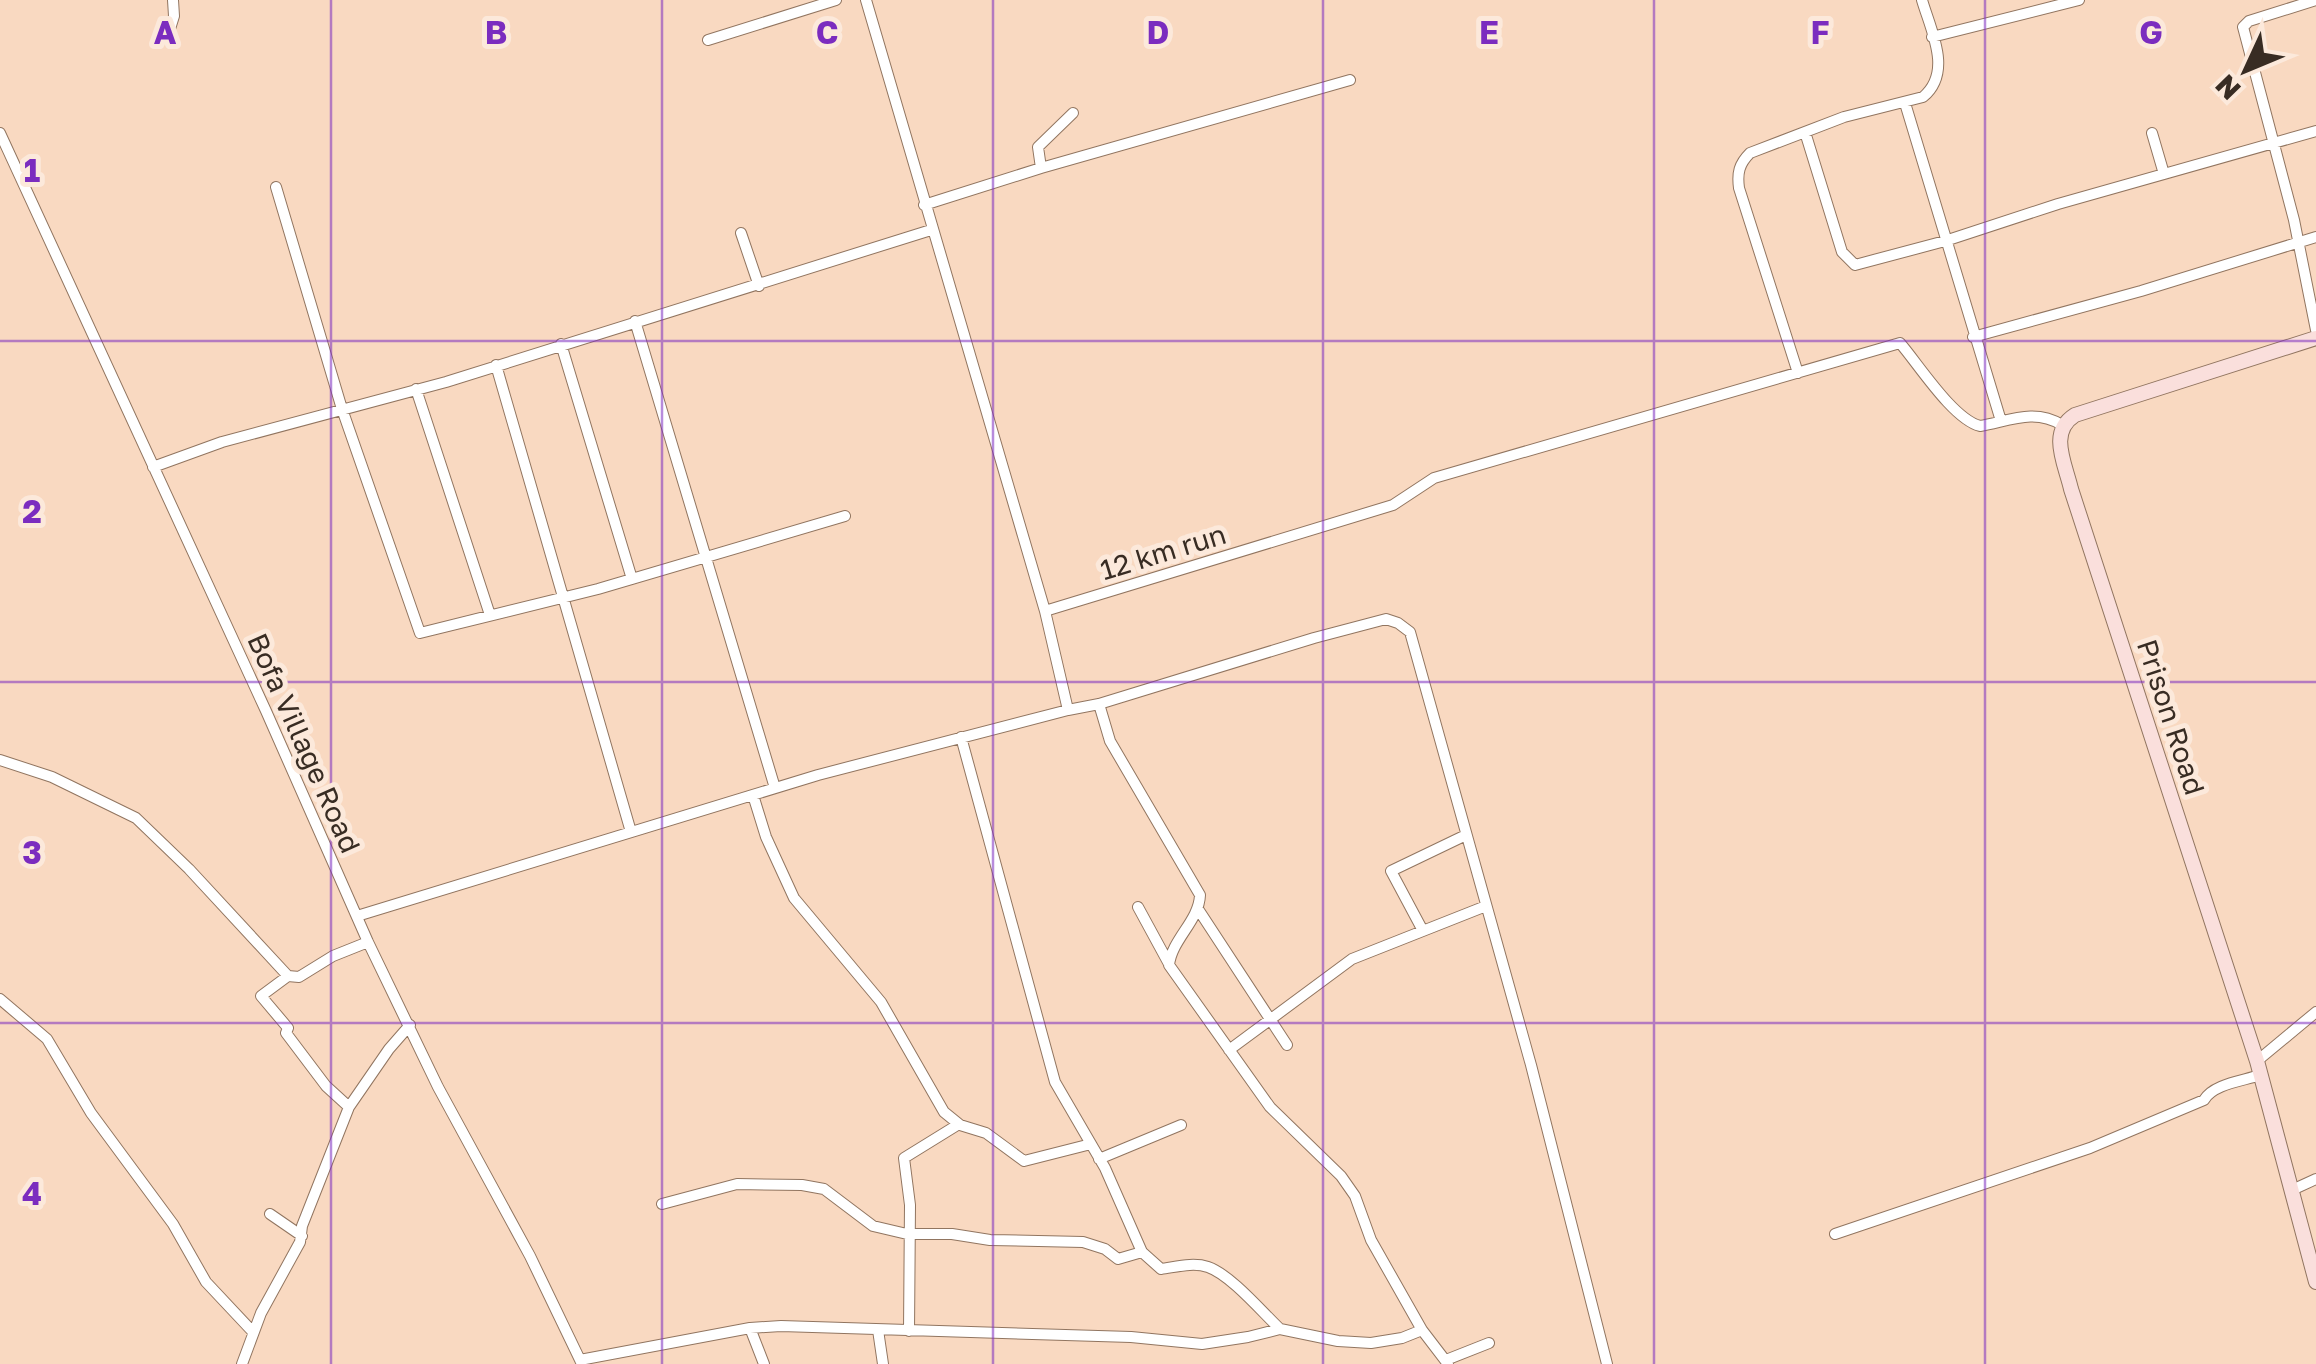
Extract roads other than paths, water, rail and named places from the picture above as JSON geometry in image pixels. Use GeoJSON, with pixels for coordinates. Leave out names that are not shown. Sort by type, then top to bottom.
{"type":"FeatureCollection","features":[{"type":"Feature","properties":{"kind":"street"},"geometry":{"type":"LineString","coordinates":[[169,32],[173,0]]}},
{"type":"Feature","properties":{"kind":"street"},"geometry":{"type":"LineString","coordinates":[[708,40],[836,0]]}},
{"type":"Feature","properties":{"kind":"street"},"geometry":{"type":"LineString","coordinates":[[866,0],[930,230],[1046,612],[1068,710]]}},
{"type":"Feature","properties":{"kind":"street"},"geometry":{"type":"LineString","coordinates":[[1798,373],[1739,188],[1738,173],[1750,153],[1844,118],[1923,97],[1936,82],[1940,66],[1922,0]]}},
{"type":"Feature","properties":{"kind":"street"},"geometry":{"type":"LineString","coordinates":[[1932,37],[2079,0]]}},
{"type":"Feature","properties":{"kind":"street"},"geometry":{"type":"LineString","coordinates":[[2316,0],[2249,21],[2243,28],[2299,240],[2316,330]]}},
{"type":"Feature","properties":{"kind":"street"},"geometry":{"type":"LineString","coordinates":[[924,205],[1350,80]]}},
{"type":"Feature","properties":{"kind":"street"},"geometry":{"type":"LineString","coordinates":[[1905,103],[2000,421]]}},
{"type":"Feature","properties":{"kind":"street"},"geometry":{"type":"LineString","coordinates":[[1041,168],[1038,146],[1073,113]]}},
{"type":"Feature","properties":{"kind":"street"},"geometry":{"type":"LineString","coordinates":[[1805,132],[1842,252],[1848,261],[1863,264],[2316,131]]}},
{"type":"Feature","properties":{"kind":"street","name":"Bofa Village Road"},"geometry":{"type":"LineString","coordinates":[[0,133],[4,153],[153,467],[368,942],[438,1087],[530,1256],[582,1362]]}},
{"type":"Feature","properties":{"kind":"street"},"geometry":{"type":"LineString","coordinates":[[2152,134],[2164,174]]}},
{"type":"Feature","properties":{"kind":"street"},"geometry":{"type":"LineString","coordinates":[[276,187],[342,408],[420,634],[632,579],[845,516]]}},
{"type":"Feature","properties":{"kind":"street"},"geometry":{"type":"LineString","coordinates":[[153,467],[222,442],[496,366],[930,230]]}},
{"type":"Feature","properties":{"kind":"street"},"geometry":{"type":"LineString","coordinates":[[741,233],[759,286]]}},
{"type":"Feature","properties":{"kind":"street"},"geometry":{"type":"LineString","coordinates":[[1973,337],[2316,237]]}},
{"type":"Feature","properties":{"kind":"street"},"geometry":{"type":"LineString","coordinates":[[635,321],[775,788]]}},
{"type":"Feature","properties":{"kind":"street"},"geometry":{"type":"LineString","coordinates":[[2062,425],[2076,414],[2316,338]]}},
{"type":"Feature","properties":{"kind":"street","name":"12 km run"},"geometry":{"type":"LineString","coordinates":[[1046,612],[1393,506],[1434,478],[1900,343],[1972,425],[2037,414],[2062,425]]}},
{"type":"Feature","properties":{"kind":"street"},"geometry":{"type":"LineString","coordinates":[[561,344],[632,579]]}},
{"type":"Feature","properties":{"kind":"street"},"geometry":{"type":"LineString","coordinates":[[496,366],[631,832]]}},
{"type":"Feature","properties":{"kind":"street"},"geometry":{"type":"LineString","coordinates":[[416,389],[490,615]]}},
{"type":"Feature","properties":{"kind":"street","name":"Prison Road"},"geometry":{"type":"LineString","coordinates":[[2062,425],[2060,442],[2072,488],[2259,1068],[2316,1282]]}},
{"type":"Feature","properties":{"kind":"street"},"geometry":{"type":"LineString","coordinates":[[357,916],[775,788],[1099,704],[1314,638],[1386,619],[1398,622],[1410,632],[1607,1364]]}},
{"type":"Feature","properties":{"kind":"street"},"geometry":{"type":"LineString","coordinates":[[1099,704],[1110,741],[1200,895],[1198,909],[1170,954],[1169,965]]}},
{"type":"Feature","properties":{"kind":"street"},"geometry":{"type":"LineString","coordinates":[[962,738],[1055,1082],[1099,1159],[1142,1252],[1161,1268],[1208,1266],[1280,1329]]}},
{"type":"Feature","properties":{"kind":"street"},"geometry":{"type":"LineString","coordinates":[[0,760],[52,778],[136,818],[190,868],[288,976]]}},
{"type":"Feature","properties":{"kind":"street"},"geometry":{"type":"LineString","coordinates":[[753,795],[766,836],[794,898],[880,1002],[944,1112],[959,1124],[986,1133],[1024,1161],[1090,1144]]}},
{"type":"Feature","properties":{"kind":"street"},"geometry":{"type":"LineString","coordinates":[[1422,929],[1391,871],[1466,835]]}},
{"type":"Feature","properties":{"kind":"street"},"geometry":{"type":"LineString","coordinates":[[1229,1050],[1352,959],[1486,906]]}},
{"type":"Feature","properties":{"kind":"street"},"geometry":{"type":"LineString","coordinates":[[1138,907],[1169,965],[1270,1107],[1341,1176],[1354,1196],[1371,1240],[1422,1330],[1447,1362],[1488,1343]]}},
{"type":"Feature","properties":{"kind":"street"},"geometry":{"type":"LineString","coordinates":[[1198,909],[1286,1045]]}},
{"type":"Feature","properties":{"kind":"street"},"geometry":{"type":"LineString","coordinates":[[348,1107],[326,1086],[286,1033],[288,1028],[261,996],[288,976],[299,977],[333,956],[368,942]]}},
{"type":"Feature","properties":{"kind":"street"},"geometry":{"type":"LineString","coordinates":[[0,998],[47,1039],[91,1113],[165,1212],[206,1282],[253,1332]]}},
{"type":"Feature","properties":{"kind":"street"},"geometry":{"type":"LineString","coordinates":[[1835,1234],[2090,1148],[2204,1100],[2208,1093],[2259,1068],[2316,1012]]}},
{"type":"Feature","properties":{"kind":"street"},"geometry":{"type":"LineString","coordinates":[[242,1364],[253,1332],[302,1236],[302,1226],[348,1107],[410,1025]]}},
{"type":"Feature","properties":{"kind":"street"},"geometry":{"type":"LineString","coordinates":[[909,1331],[910,1206],[904,1158],[959,1124]]}},
{"type":"Feature","properties":{"kind":"street"},"geometry":{"type":"LineString","coordinates":[[1099,1159],[1181,1125]]}},
{"type":"Feature","properties":{"kind":"street"},"geometry":{"type":"LineString","coordinates":[[2292,1190],[2316,1179]]}},
{"type":"Feature","properties":{"kind":"street"},"geometry":{"type":"LineString","coordinates":[[662,1204],[737,1184],[802,1185],[824,1189],[874,1226],[907,1234],[1083,1242],[1105,1249],[1118,1259],[1142,1252]]}},
{"type":"Feature","properties":{"kind":"street"},"geometry":{"type":"LineString","coordinates":[[270,1214],[302,1236]]}},
{"type":"Feature","properties":{"kind":"street"},"geometry":{"type":"LineString","coordinates":[[582,1362],[750,1328],[1131,1337],[1202,1344],[1280,1329],[1371,1343],[1422,1330]]}},
{"type":"Feature","properties":{"kind":"street"},"geometry":{"type":"LineString","coordinates":[[750,1328],[764,1364]]}},
{"type":"Feature","properties":{"kind":"street"},"geometry":{"type":"LineString","coordinates":[[878,1330],[883,1364]]}}]}
